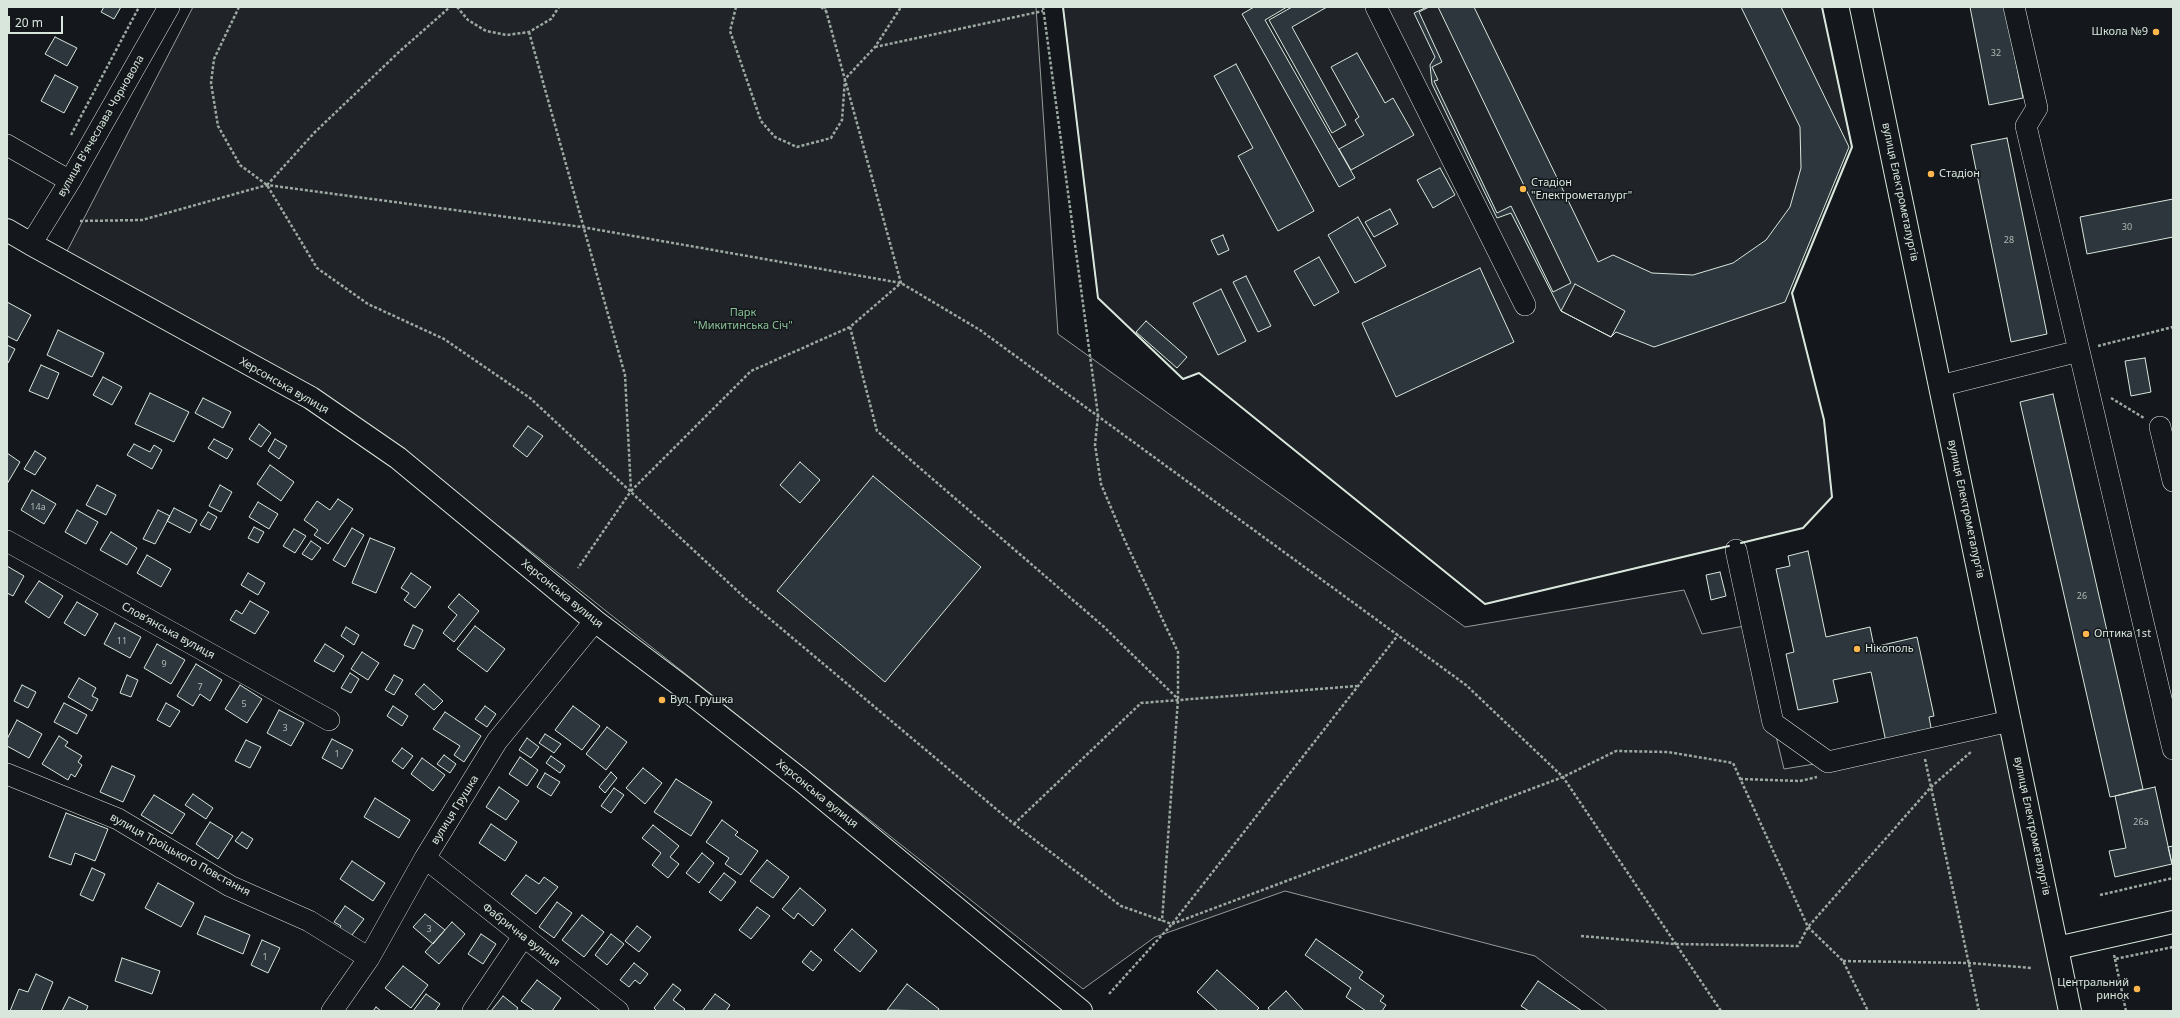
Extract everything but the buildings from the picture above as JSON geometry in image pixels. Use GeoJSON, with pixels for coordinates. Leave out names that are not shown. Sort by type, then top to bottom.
{"type":"FeatureCollection","features":[{"type":"Feature","properties":{"kind":"main road","name":"вулиця Електрометалургів"},"geometry":{"type":"LineString","coordinates":[[1861,7],[2070,1011]]}},
{"type":"Feature","properties":{"kind":"main road","name":"Херсонська вулиця"},"geometry":{"type":"LineString","coordinates":[[7,230],[311,398],[398,458],[595,621],[680,685],[800,780],[1081,1011]]}},
{"type":"Feature","properties":{"kind":"main road"},"geometry":{"type":"LineString","coordinates":[[2057,948],[2173,922]]}},
{"type":"Feature","properties":{"kind":"street","name":"вулиця В'ячеслава Чорновола"},"geometry":{"type":"LineString","coordinates":[[31,244],[70,181],[169,7]]}},
{"type":"Feature","properties":{"kind":"street"},"geometry":{"type":"LineString","coordinates":[[1376,7],[1525,305]]}},
{"type":"Feature","properties":{"kind":"street"},"geometry":{"type":"LineString","coordinates":[[2014,7],[2037,108],[2026,126],[2173,749]]}},
{"type":"Feature","properties":{"kind":"street"},"geometry":{"type":"LineString","coordinates":[[7,145],[70,181]]}},
{"type":"Feature","properties":{"kind":"street"},"geometry":{"type":"LineString","coordinates":[[1940,386],[2079,351]]}},
{"type":"Feature","properties":{"kind":"street"},"geometry":{"type":"LineString","coordinates":[[2160,428],[2173,481]]}},
{"type":"Feature","properties":{"kind":"street","name":"Словʼянська вулиця"},"geometry":{"type":"LineString","coordinates":[[7,541],[329,720]]}},
{"type":"Feature","properties":{"kind":"street"},"geometry":{"type":"LineString","coordinates":[[1736,550],[1773,724],[1828,762],[2010,721]]}},
{"type":"Feature","properties":{"kind":"street","name":"вулиця Грушка"},"geometry":{"type":"LineString","coordinates":[[332,1011],[369,958],[425,858],[497,741],[595,621]]}},
{"type":"Feature","properties":{"kind":"street","name":"вулиця Троїцького Повстання"},"geometry":{"type":"LineString","coordinates":[[7,774],[118,819],[230,886],[309,921],[369,958]]}},
{"type":"Feature","properties":{"kind":"street","name":"Фабрична вулиця"},"geometry":{"type":"LineString","coordinates":[[425,858],[618,1011]]}},
{"type":"Feature","properties":{"kind":"street"},"geometry":{"type":"LineString","coordinates":[[473,1011],[523,937]]}},
{"type":"Feature","properties":{"kind":"path"},"geometry":{"type":"LineString","coordinates":[[71,137],[139,7]]}},
{"type":"Feature","properties":{"kind":"path"},"geometry":{"type":"LineString","coordinates":[[239,7],[214,59],[211,82],[218,126],[240,165],[267,185],[317,268],[368,304],[444,339],[530,398],[745,598],[1014,824],[1121,906],[1172,924],[1563,777],[1616,751],[1668,752],[1733,763],[1808,927],[1843,961],[1868,1011]]}},
{"type":"Feature","properties":{"kind":"path"},"geometry":{"type":"LineString","coordinates":[[267,185],[314,133],[400,51],[450,7]]}},
{"type":"Feature","properties":{"kind":"path"},"geometry":{"type":"LineString","coordinates":[[457,7],[468,20],[486,31],[507,35],[529,32],[551,19],[559,7]]}},
{"type":"Feature","properties":{"kind":"path"},"geometry":{"type":"LineString","coordinates":[[736,7],[730,31],[761,121],[775,137],[797,146],[831,138],[842,120],[845,80],[875,47],[901,7]]}},
{"type":"Feature","properties":{"kind":"path"},"geometry":{"type":"LineString","coordinates":[[821,7],[826,12]]}},
{"type":"Feature","properties":{"kind":"path"},"geometry":{"type":"LineString","coordinates":[[825,7],[901,283]]}},
{"type":"Feature","properties":{"kind":"path"},"geometry":{"type":"LineString","coordinates":[[1043,7],[1098,415],[1095,445],[1101,484],[1125,541],[1178,652],[1178,699],[1162,921]]}},
{"type":"Feature","properties":{"kind":"path"},"geometry":{"type":"LineString","coordinates":[[875,47],[1043,11]]}},
{"type":"Feature","properties":{"kind":"path"},"geometry":{"type":"LineString","coordinates":[[529,32],[582,227],[625,375],[631,492]]}},
{"type":"Feature","properties":{"kind":"path"},"geometry":{"type":"LineString","coordinates":[[80,221],[142,220],[267,185],[582,227],[901,283],[980,330],[1466,685],[1563,777],[1720,1011]]}},
{"type":"Feature","properties":{"kind":"path"},"geometry":{"type":"LineString","coordinates":[[578,568],[631,492],[751,371],[850,327],[901,283]]}},
{"type":"Feature","properties":{"kind":"path"},"geometry":{"type":"LineString","coordinates":[[850,327],[877,431],[1103,626],[1178,699]]}},
{"type":"Feature","properties":{"kind":"path"},"geometry":{"type":"LineString","coordinates":[[2079,351],[2173,327]]}},
{"type":"Feature","properties":{"kind":"path"},"geometry":{"type":"LineString","coordinates":[[2086,383],[2160,428]]}},
{"type":"Feature","properties":{"kind":"path"},"geometry":{"type":"LineString","coordinates":[[1109,994],[1172,924],[1398,635]]}},
{"type":"Feature","properties":{"kind":"path"},"geometry":{"type":"LineString","coordinates":[[1014,824],[1141,703],[1358,686]]}},
{"type":"Feature","properties":{"kind":"path"},"geometry":{"type":"LineString","coordinates":[[1581,936],[1675,944],[1798,946],[1808,927],[1931,787],[1972,750]]}},
{"type":"Feature","properties":{"kind":"path"},"geometry":{"type":"LineString","coordinates":[[1923,754],[1970,963],[1979,1011]]}},
{"type":"Feature","properties":{"kind":"path"},"geometry":{"type":"LineString","coordinates":[[2100,895],[2173,878]]}},
{"type":"Feature","properties":{"kind":"path"},"geometry":{"type":"LineString","coordinates":[[2115,959],[2126,1011]]}},
{"type":"Feature","properties":{"kind":"path"},"geometry":{"type":"LineString","coordinates":[[1843,961],[1970,963],[2032,968]]}},
{"type":"Feature","properties":{"kind":"green space","name":"Парк \"Микитинська Січ\""},"geometry":{"type":"Polygon","coordinates":[[[193,7],[1036,7],[1058,334],[1465,627],[1684,590],[1702,634],[1749,625],[1784,769],[2003,733],[2059,1011],[1608,1011],[1535,956],[1285,891],[1155,937],[1083,989],[514,538],[324,393],[65,255],[193,7]]]}},
{"type":"Feature","properties":{"kind":"green space"},"geometry":{"type":"Polygon","coordinates":[[[1063,7],[1822,7],[1852,147],[1792,293],[1824,420],[1832,497],[1803,528],[1485,604],[1199,373],[1183,379],[1098,298],[1063,7]]]}},
{"type":"Feature","properties":{"kind":"wall"},"geometry":{"type":"LineString","coordinates":[[1063,7],[1098,298],[1183,379],[1199,373],[1485,604],[1729,546]]}},
{"type":"Feature","properties":{"kind":"wall"},"geometry":{"type":"LineString","coordinates":[[1741,543],[1803,528],[1832,497],[1824,420],[1792,293],[1852,147],[1822,7]]}},
{"type":"Feature","properties":{"kind":"place","name":"Школа №9"},"geometry":{"type":"Point","coordinates":[2156,32]}},
{"type":"Feature","properties":{"kind":"place","name":"Стадіон"},"geometry":{"type":"Point","coordinates":[1931,174]}},
{"type":"Feature","properties":{"kind":"place","name":"Стадіон \"Електрометалург\""},"geometry":{"type":"Point","coordinates":[1523,189]}},
{"type":"Feature","properties":{"kind":"place","name":"Оптика 1st"},"geometry":{"type":"Point","coordinates":[2086,634]}},
{"type":"Feature","properties":{"kind":"place","name":"Нікополь"},"geometry":{"type":"Point","coordinates":[1857,649]}},
{"type":"Feature","properties":{"kind":"place","name":"Вул. Грушка"},"geometry":{"type":"Point","coordinates":[662,700]}},
{"type":"Feature","properties":{"kind":"place","name":"Центральний ринок"},"geometry":{"type":"Point","coordinates":[2137,989]}}]}
